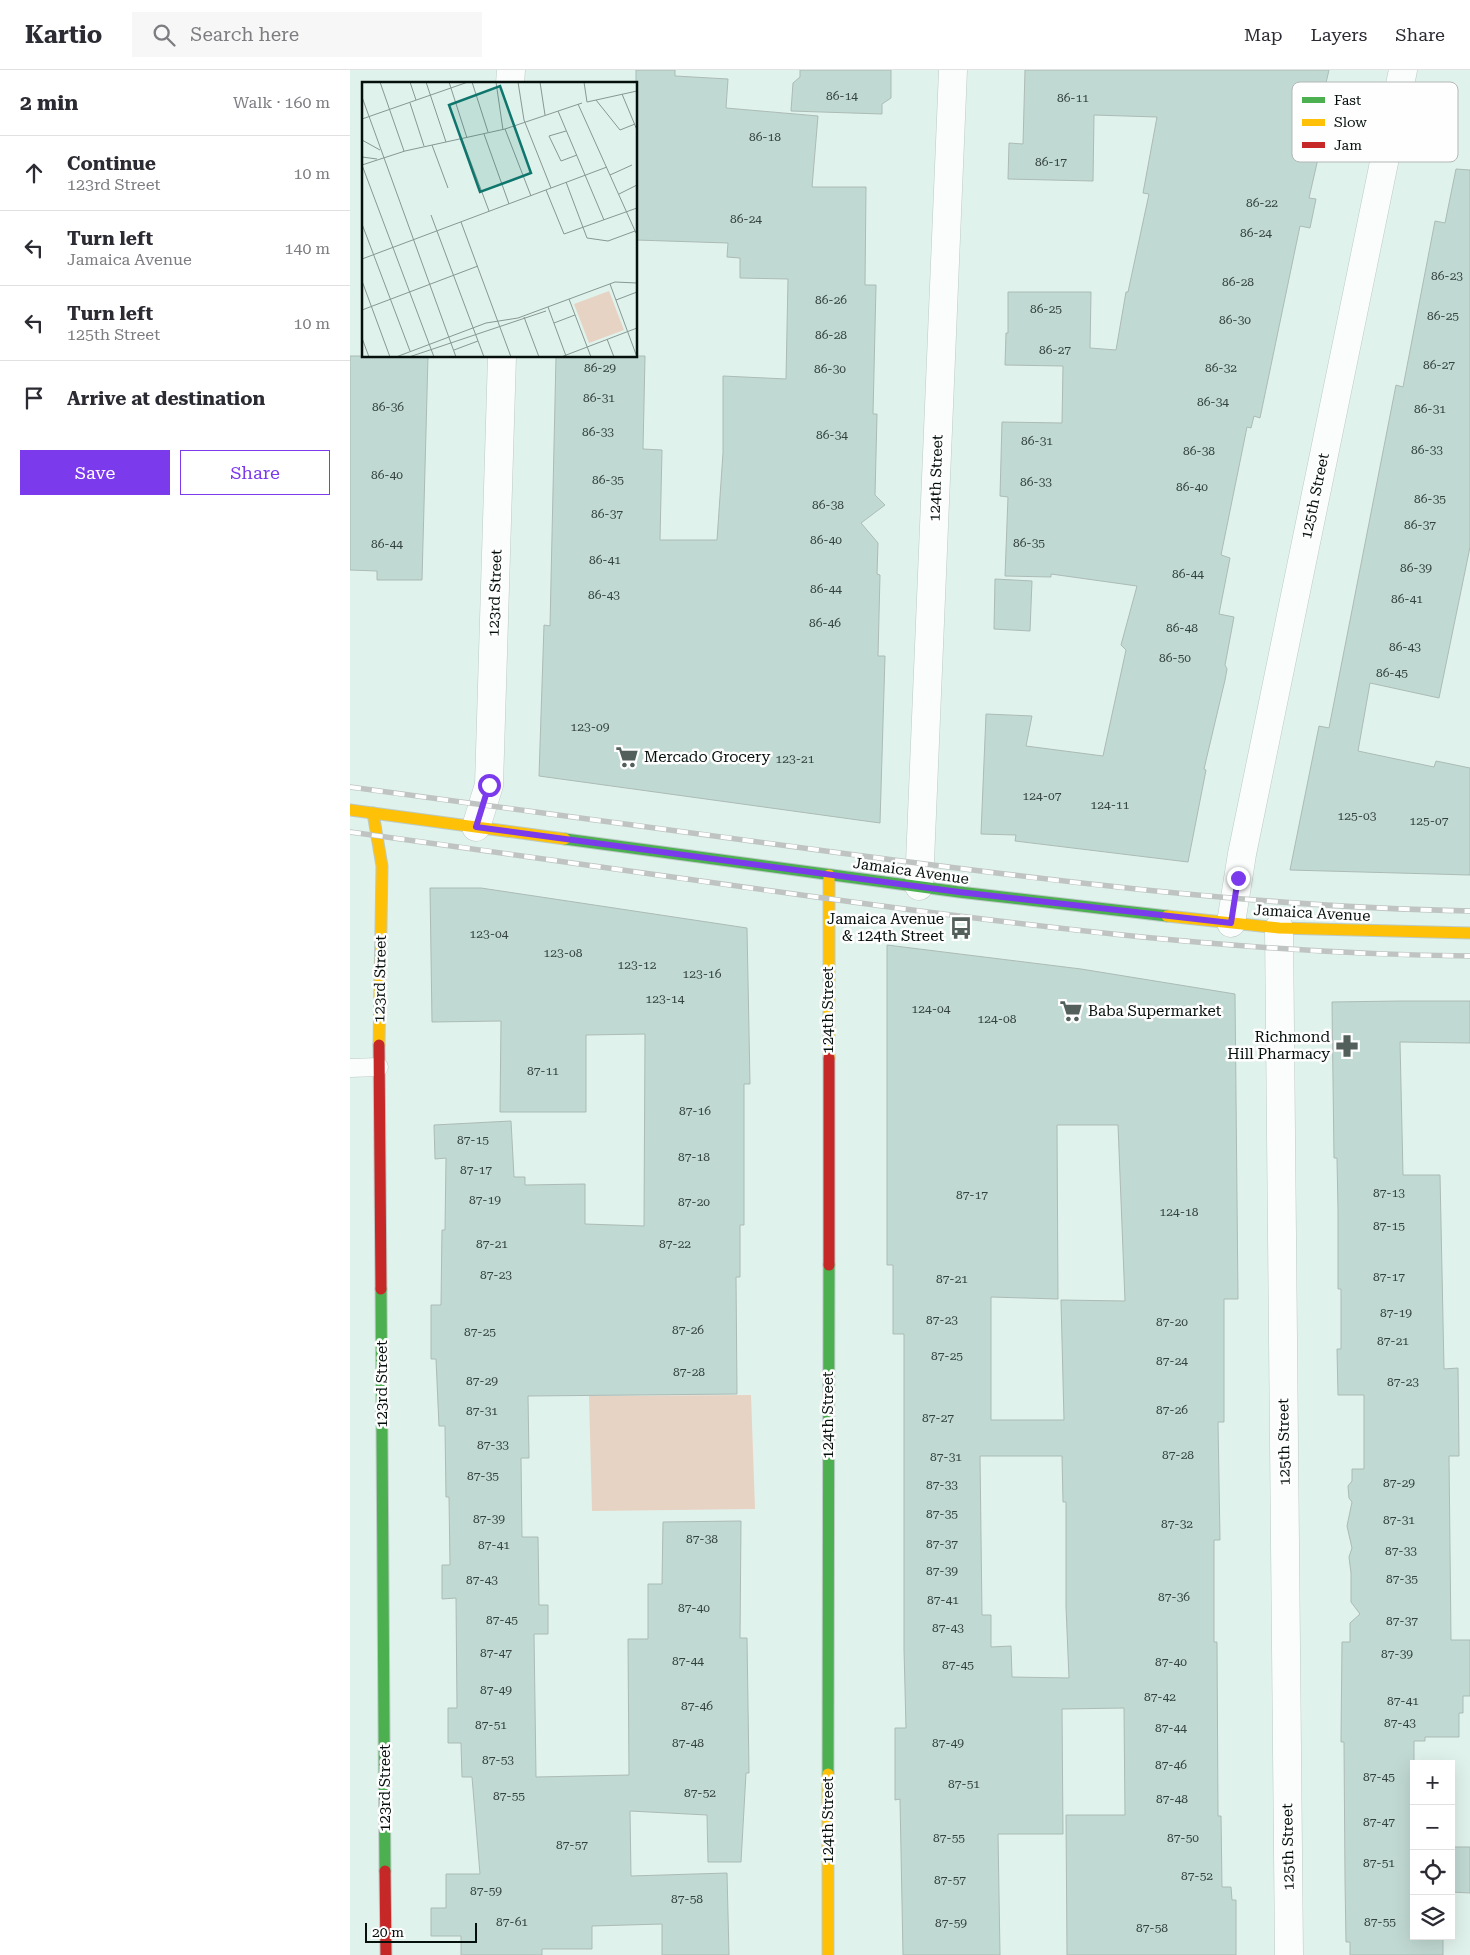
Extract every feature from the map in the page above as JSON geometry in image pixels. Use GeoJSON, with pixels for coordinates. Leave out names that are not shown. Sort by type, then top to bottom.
{"type":"FeatureCollection","features":[{"type":"Feature","properties":{"kind":"street","name":"124th Street"},"geometry":{"type":"LineString","coordinates":[[919,886],[953,70]]}},
{"type":"Feature","properties":{"kind":"street","name":"125th Street"},"geometry":{"type":"LineString","coordinates":[[1231,923],[1242,854],[1384,162]]}},
{"type":"Feature","properties":{"kind":"street","name":"123rd Street"},"geometry":{"type":"LineString","coordinates":[[476,827],[489,785],[502,358]]}},
{"type":"Feature","properties":{"kind":"street","name":"Jamaica Avenue"},"geometry":{"type":"LineString","coordinates":[[350,810],[959,892],[1231,923],[1279,928],[1470,933]]}},
{"type":"Feature","properties":{"kind":"street","name":"123rd Street"},"geometry":{"type":"LineString","coordinates":[[373,813],[382,866],[379,1067],[386,1955]]}},
{"type":"Feature","properties":{"kind":"street","name":"124th Street"},"geometry":{"type":"LineString","coordinates":[[828,1955],[829,875]]}},
{"type":"Feature","properties":{"kind":"street","name":"125th Street"},"geometry":{"type":"LineString","coordinates":[[1279,928],[1289,1955]]}},
{"type":"Feature","properties":{"kind":"lane"},"geometry":{"type":"LineString","coordinates":[[350,1068],[379,1067]]}},
{"type":"Feature","properties":{"kind":"shaded area"},"geometry":{"type":"Polygon","coordinates":[[[751,1395],[755,1509],[592,1511],[589,1396],[751,1395]]]}},
{"type":"Feature","properties":{"kind":"building"},"geometry":{"type":"Polygon","coordinates":[[[636,70],[675,70],[675,76],[728,79],[726,108],[818,116],[812,187],[866,187],[865,285],[876,285],[873,414],[877,414],[875,495],[885,505],[861,523],[878,543],[877,574],[880,575],[878,656],[885,656],[880,823],[539,776],[544,625],[550,626],[556,358],[638,358],[638,356],[645,356],[643,449],[662,450],[660,540],[717,540],[723,453],[723,376],[786,379],[788,279],[740,278],[740,258],[727,257],[728,243],[638,240],[638,82],[636,82],[636,70]]]}},
{"type":"Feature","properties":{"kind":"building"},"geometry":{"type":"Polygon","coordinates":[[[800,70],[891,70],[891,98],[882,104],[882,114],[791,111],[793,83],[800,77],[800,70]]]}},
{"type":"Feature","properties":{"kind":"building"},"geometry":{"type":"Polygon","coordinates":[[[1025,70],[1329,70],[1326,82],[1292,82],[1292,162],[1317,162],[1309,198],[1316,199],[1310,228],[1300,226],[1260,418],[1254,416],[1251,428],[1247,427],[1221,555],[1230,558],[1219,614],[1234,617],[1225,665],[1227,669],[1225,680],[1204,769],[1206,770],[1188,862],[1015,841],[1016,835],[981,834],[986,714],[1032,716],[1026,746],[1103,756],[1126,650],[1121,645],[1137,586],[1051,574],[1051,577],[1005,576],[1008,497],[1000,496],[1002,422],[1062,423],[1063,366],[1005,365],[1006,333],[1008,333],[1008,292],[1091,292],[1090,348],[1116,350],[1126,292],[1128,292],[1149,194],[1143,193],[1157,117],[1094,115],[1093,181],[1008,179],[1009,143],[1023,144],[1025,70]]]}},
{"type":"Feature","properties":{"kind":"building"},"geometry":{"type":"Polygon","coordinates":[[[1456,169],[1470,170],[1470,547],[1439,698],[1370,683],[1358,751],[1434,767],[1436,761],[1470,768],[1470,875],[1290,870],[1319,726],[1329,728],[1396,385],[1403,387],[1435,221],[1445,223],[1456,169]]]}},
{"type":"Feature","properties":{"kind":"building"},"geometry":{"type":"Polygon","coordinates":[[[350,356],[362,356],[362,358],[428,358],[422,580],[377,580],[377,571],[350,570],[350,356]]]}},
{"type":"Feature","properties":{"kind":"building"},"geometry":{"type":"Polygon","coordinates":[[[995,579],[1032,581],[1030,631],[994,629],[995,579]]]}},
{"type":"Feature","properties":{"kind":"building"},"geometry":{"type":"Polygon","coordinates":[[[430,888],[481,888],[747,928],[750,1084],[744,1084],[744,1225],[740,1225],[740,1277],[736,1277],[737,1394],[528,1396],[529,1458],[521,1458],[522,1537],[538,1537],[539,1605],[548,1605],[548,1634],[534,1634],[536,1777],[629,1775],[628,1639],[648,1639],[648,1584],[662,1584],[663,1522],[741,1521],[740,1638],[747,1638],[749,1773],[746,1773],[741,1862],[708,1862],[707,1815],[630,1811],[631,1876],[727,1873],[729,1955],[662,1955],[662,1924],[592,1926],[592,1949],[542,1949],[542,1955],[461,1955],[461,1936],[431,1936],[431,1908],[446,1908],[446,1874],[480,1874],[472,1777],[462,1777],[461,1743],[448,1743],[448,1708],[457,1708],[456,1598],[442,1599],[442,1565],[450,1565],[449,1497],[446,1497],[445,1426],[439,1426],[436,1359],[431,1359],[431,1305],[441,1305],[442,1230],[445,1230],[446,1158],[435,1159],[434,1125],[511,1121],[514,1177],[525,1177],[525,1185],[585,1184],[585,1224],[644,1226],[645,1034],[586,1035],[586,1112],[500,1112],[501,1021],[432,1022],[430,888]]]}},
{"type":"Feature","properties":{"kind":"building"},"geometry":{"type":"Polygon","coordinates":[[[887,945],[1081,969],[1235,994],[1238,1299],[1224,1299],[1224,1422],[1218,1422],[1220,1540],[1214,1540],[1214,1642],[1217,1642],[1218,1816],[1221,1816],[1222,1887],[1231,1887],[1232,1900],[1236,1900],[1236,1955],[1067,1955],[1066,1815],[1125,1815],[1124,1708],[1062,1709],[1063,1834],[998,1834],[1000,1955],[903,1955],[900,1799],[895,1800],[895,1728],[906,1728],[904,1649],[904,1334],[893,1334],[893,1265],[887,1265],[887,945]],[[1057,1125],[1058,1299],[991,1297],[991,1420],[1064,1420],[1061,1300],[1125,1301],[1118,1125],[1057,1125]],[[980,1456],[982,1615],[991,1615],[991,1647],[1011,1646],[1012,1677],[1069,1678],[1066,1607],[1066,1502],[1063,1502],[1062,1456],[980,1456]]]}},
{"type":"Feature","properties":{"kind":"building"},"geometry":{"type":"Polygon","coordinates":[[[1470,1001],[1470,1043],[1400,1042],[1403,1175],[1440,1175],[1444,1369],[1458,1368],[1459,1456],[1449,1456],[1451,1640],[1470,1640],[1470,1696],[1463,1696],[1463,1713],[1459,1713],[1459,1737],[1425,1737],[1425,1741],[1414,1741],[1414,1760],[1410,1760],[1410,1940],[1443,1940],[1443,1955],[1350,1955],[1350,1942],[1346,1942],[1344,1742],[1341,1742],[1342,1642],[1350,1642],[1350,1623],[1360,1614],[1351,1602],[1349,1557],[1352,1548],[1347,1526],[1352,1502],[1349,1498],[1348,1486],[1352,1481],[1352,1469],[1364,1469],[1364,1395],[1338,1395],[1337,1349],[1341,1349],[1341,1289],[1338,1289],[1337,1158],[1334,1158],[1332,1002],[1470,1001]]]}},
{"type":"Feature","properties":{"kind":"building"},"geometry":{"type":"Polygon","coordinates":[[[1455,1847],[1470,1847],[1470,1893],[1455,1892],[1455,1847]]]}},
{"type":"Feature","properties":{"kind":"railway"},"geometry":{"type":"LineString","coordinates":[[350,787],[1071,882],[1310,904],[1470,911]]}},
{"type":"Feature","properties":{"kind":"railway"},"geometry":{"type":"LineString","coordinates":[[350,832],[979,919],[1224,944],[1306,950],[1470,956]]}},
{"type":"Feature","properties":{"kind":"traffic: fast"},"geometry":{"type":"LineString","coordinates":[[565,839],[959,892],[1167,916]]}},
{"type":"Feature","properties":{"kind":"traffic: fast"},"geometry":{"type":"LineString","coordinates":[[828,1774],[829,1265]]}},
{"type":"Feature","properties":{"kind":"traffic: fast"},"geometry":{"type":"LineString","coordinates":[[381,1289],[385,1871]]}},
{"type":"Feature","properties":{"kind":"traffic: slow"},"geometry":{"type":"LineString","coordinates":[[350,810],[565,839]]}},
{"type":"Feature","properties":{"kind":"traffic: slow"},"geometry":{"type":"LineString","coordinates":[[373,813],[382,866],[379,1045]]}},
{"type":"Feature","properties":{"kind":"traffic: slow"},"geometry":{"type":"LineString","coordinates":[[829,875],[829,1058]]}},
{"type":"Feature","properties":{"kind":"traffic: slow"},"geometry":{"type":"LineString","coordinates":[[1167,916],[1279,928],[1470,933]]}},
{"type":"Feature","properties":{"kind":"traffic: slow"},"geometry":{"type":"LineString","coordinates":[[828,1774],[828,1955]]}},
{"type":"Feature","properties":{"kind":"traffic: jam"},"geometry":{"type":"LineString","coordinates":[[379,1045],[381,1289]]}},
{"type":"Feature","properties":{"kind":"traffic: jam"},"geometry":{"type":"LineString","coordinates":[[829,1058],[829,1265]]}},
{"type":"Feature","properties":{"kind":"traffic: jam"},"geometry":{"type":"LineString","coordinates":[[385,1871],[386,1955]]}},
{"type":"Feature","properties":{"kind":"place","name":"Mercado Grocery"},"geometry":{"type":"Point","coordinates":[627,757]}},
{"type":"Feature","properties":{"kind":"place","name":"Jamaica Avenue & 124th Street"},"geometry":{"type":"Point","coordinates":[961,928]}},
{"type":"Feature","properties":{"kind":"place","name":"Baba Supermarket"},"geometry":{"type":"Point","coordinates":[1071,1011]}},
{"type":"Feature","properties":{"kind":"place","name":"Richmond Hill Pharmacy"},"geometry":{"type":"Point","coordinates":[1347,1046]}},
{"type":"Feature","properties":{"kind":"route"},"geometry":{"type":"LineString","coordinates":[[489,785],[476,827],[959,892],[1231,923],[1238,878]]}}]}
